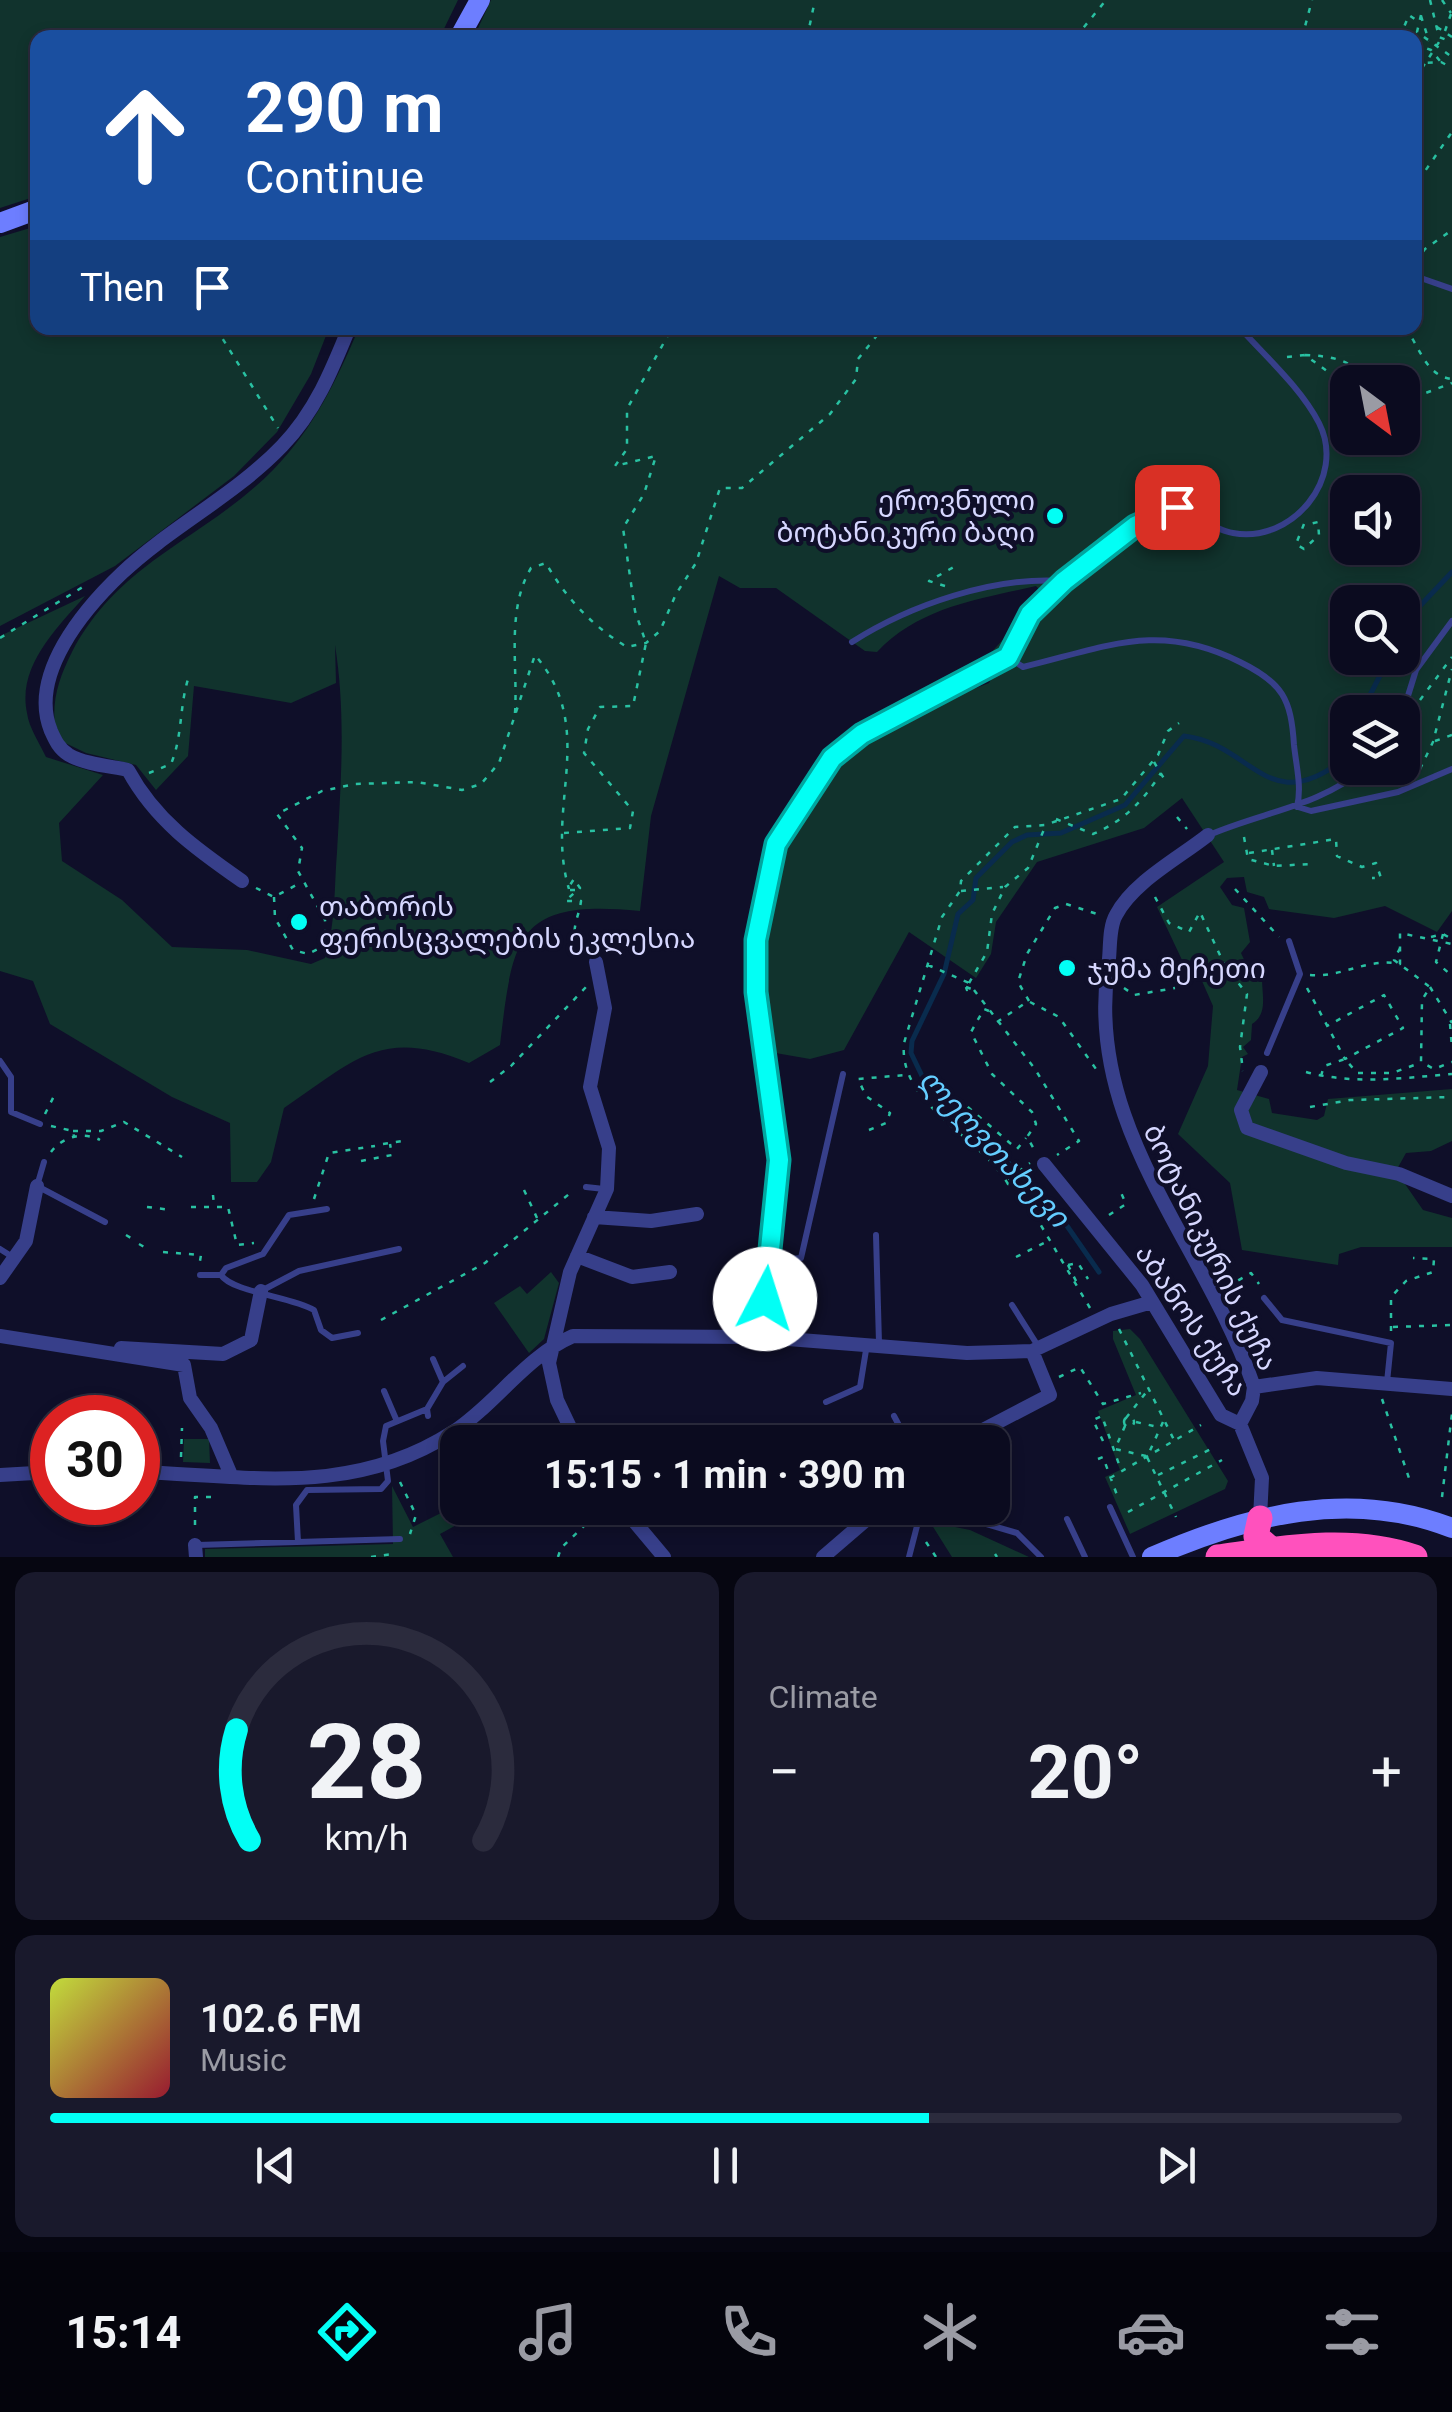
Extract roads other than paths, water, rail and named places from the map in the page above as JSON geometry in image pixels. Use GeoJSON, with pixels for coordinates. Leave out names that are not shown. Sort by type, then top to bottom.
{"type":"FeatureCollection","features":[{"type":"Feature","properties":{"kind":"highway"},"geometry":{"type":"LineString","coordinates":[[1260,1518],[1256,1536],[1271,1550]]}},
{"type":"Feature","properties":{"kind":"highway"},"geometry":{"type":"LineString","coordinates":[[1218,1557],[1354,1545],[1414,1557]]}},
{"type":"Feature","properties":{"kind":"main road"},"geometry":{"type":"LineString","coordinates":[[464,30],[480,0]]}},
{"type":"Feature","properties":{"kind":"main road"},"geometry":{"type":"LineString","coordinates":[[0,223],[30,212]]}},
{"type":"Feature","properties":{"kind":"main road"},"geometry":{"type":"LineString","coordinates":[[1152,1557],[1260,1518],[1310,1508],[1372,1508],[1452,1528]]}},
{"type":"Feature","properties":{"kind":"main road"},"geometry":{"type":"LineString","coordinates":[[1202,1557],[1260,1518]]}},
{"type":"Feature","properties":{"kind":"street"},"geometry":{"type":"LineString","coordinates":[[242,882],[184,840],[146,803],[128,770],[69,755],[57,745],[44,706],[49,676],[87,612],[125,570],[244,485],[287,442],[322,393],[347,335]]}},
{"type":"Feature","properties":{"kind":"street"},"geometry":{"type":"LineString","coordinates":[[761,1337],[779,1160],[756,992],[756,940],[776,844],[832,758],[862,734],[1008,657]]}},
{"type":"Feature","properties":{"kind":"street","name":"ბოტანიკურის ქუჩა"},"geometry":{"type":"LineString","coordinates":[[1208,835],[1125,900],[1113,919],[1104,1021],[1114,1079],[1132,1141],[1213,1295],[1254,1387],[1252,1401],[1240,1424]]}},
{"type":"Feature","properties":{"kind":"street"},"geometry":{"type":"LineString","coordinates":[[570,1425],[550,1380],[551,1346],[576,1256],[607,1190],[609,1148],[590,1087],[605,1008],[596,962]]}},
{"type":"Feature","properties":{"kind":"street"},"geometry":{"type":"LineString","coordinates":[[1260,1072],[1241,1110],[1247,1128],[1346,1162],[1394,1172],[1452,1196]]}},
{"type":"Feature","properties":{"kind":"street","name":"აბანოს ქუჩა"},"geometry":{"type":"LineString","coordinates":[[1039,1162],[1152,1302],[1221,1415],[1240,1424],[1262,1478],[1260,1518]]}},
{"type":"Feature","properties":{"kind":"street"},"geometry":{"type":"LineString","coordinates":[[0,1278],[6,1253],[26,1240],[38,1186]]}},
{"type":"Feature","properties":{"kind":"street"},"geometry":{"type":"LineString","coordinates":[[594,1217],[651,1221],[697,1214]]}},
{"type":"Feature","properties":{"kind":"street"},"geometry":{"type":"LineString","coordinates":[[576,1256],[632,1277],[670,1272]]}},
{"type":"Feature","properties":{"kind":"street"},"geometry":{"type":"LineString","coordinates":[[101,1350],[139,1347],[223,1354],[250,1340],[261,1291]]}},
{"type":"Feature","properties":{"kind":"street"},"geometry":{"type":"LineString","coordinates":[[469,1425],[551,1346],[572,1336],[761,1337],[968,1353],[1036,1350],[1111,1314],[1152,1302]]}},
{"type":"Feature","properties":{"kind":"street"},"geometry":{"type":"LineString","coordinates":[[0,1336],[184,1366],[190,1398],[211,1428],[230,1475]]}},
{"type":"Feature","properties":{"kind":"street"},"geometry":{"type":"LineString","coordinates":[[993,1425],[1050,1396],[1036,1350]]}},
{"type":"Feature","properties":{"kind":"street"},"geometry":{"type":"LineString","coordinates":[[1254,1387],[1316,1378],[1452,1390]]}},
{"type":"Feature","properties":{"kind":"street"},"geometry":{"type":"LineString","coordinates":[[160,1473],[328,1479],[392,1471],[440,1446]]}},
{"type":"Feature","properties":{"kind":"street"},"geometry":{"type":"LineString","coordinates":[[0,1475],[30,1473]]}},
{"type":"Feature","properties":{"kind":"street"},"geometry":{"type":"LineString","coordinates":[[637,1525],[664,1557]]}},
{"type":"Feature","properties":{"kind":"street"},"geometry":{"type":"LineString","coordinates":[[823,1557],[860,1525]]}},
{"type":"Feature","properties":{"kind":"lane"},"geometry":{"type":"LineString","coordinates":[[1422,278],[1452,289]]}},
{"type":"Feature","properties":{"kind":"lane"},"geometry":{"type":"LineString","coordinates":[[1246,335],[1320,424],[1326,450],[1318,494],[1296,515],[1256,532],[1232,534],[1177,507],[1135,526],[1064,581],[1030,614],[1008,657],[1023,667],[1137,640],[1178,638],[1220,652],[1269,679],[1288,699],[1299,797],[1296,807]]}},
{"type":"Feature","properties":{"kind":"lane"},"geometry":{"type":"LineString","coordinates":[[852,642],[930,605],[1031,579],[1064,581]]}},
{"type":"Feature","properties":{"kind":"lane"},"geometry":{"type":"LineString","coordinates":[[1408,695],[1416,670],[1452,621]]}},
{"type":"Feature","properties":{"kind":"lane"},"geometry":{"type":"LineString","coordinates":[[1296,807],[1311,811],[1340,806],[1452,769]]}},
{"type":"Feature","properties":{"kind":"lane"},"geometry":{"type":"LineString","coordinates":[[1208,835],[1296,807],[1342,785]]}},
{"type":"Feature","properties":{"kind":"lane"},"geometry":{"type":"LineString","coordinates":[[1267,1053],[1300,974],[1289,941]]}},
{"type":"Feature","properties":{"kind":"lane"},"geometry":{"type":"LineString","coordinates":[[0,1061],[11,1076],[11,1112],[40,1124]]}},
{"type":"Feature","properties":{"kind":"lane"},"geometry":{"type":"LineString","coordinates":[[768,1261],[801,1258],[844,1074]]}},
{"type":"Feature","properties":{"kind":"lane"},"geometry":{"type":"LineString","coordinates":[[44,1162],[38,1186],[105,1222]]}},
{"type":"Feature","properties":{"kind":"lane"},"geometry":{"type":"LineString","coordinates":[[586,1186],[607,1190]]}},
{"type":"Feature","properties":{"kind":"lane"},"geometry":{"type":"LineString","coordinates":[[221,1276],[226,1268],[263,1254],[288,1216],[328,1209]]}},
{"type":"Feature","properties":{"kind":"lane"},"geometry":{"type":"LineString","coordinates":[[826,1402],[860,1386],[873,1343],[876,1235]]}},
{"type":"Feature","properties":{"kind":"lane"},"geometry":{"type":"LineString","coordinates":[[261,1291],[299,1271],[399,1248]]}},
{"type":"Feature","properties":{"kind":"lane"},"geometry":{"type":"LineString","coordinates":[[200,1275],[221,1276],[231,1285],[297,1300],[314,1310],[321,1330],[332,1338],[358,1333]]}},
{"type":"Feature","properties":{"kind":"lane"},"geometry":{"type":"LineString","coordinates":[[1262,1295],[1282,1320],[1391,1340],[1381,1384]]}},
{"type":"Feature","properties":{"kind":"lane"},"geometry":{"type":"LineString","coordinates":[[1012,1305],[1036,1350]]}},
{"type":"Feature","properties":{"kind":"lane"},"geometry":{"type":"LineString","coordinates":[[433,1359],[443,1382]]}},
{"type":"Feature","properties":{"kind":"lane"},"geometry":{"type":"LineString","coordinates":[[298,1542],[296,1505],[307,1490],[381,1489],[392,1471],[383,1441],[386,1426],[396,1419],[427,1412],[443,1382],[462,1366]]}},
{"type":"Feature","properties":{"kind":"lane"},"geometry":{"type":"LineString","coordinates":[[384,1391],[396,1419]]}},
{"type":"Feature","properties":{"kind":"lane"},"geometry":{"type":"LineString","coordinates":[[894,1416],[899,1425]]}},
{"type":"Feature","properties":{"kind":"lane"},"geometry":{"type":"LineString","coordinates":[[1110,1507],[1134,1557]]}},
{"type":"Feature","properties":{"kind":"lane"},"geometry":{"type":"LineString","coordinates":[[1067,1519],[1085,1557]]}},
{"type":"Feature","properties":{"kind":"lane"},"geometry":{"type":"LineString","coordinates":[[988,1525],[1017,1534],[1041,1557]]}},
{"type":"Feature","properties":{"kind":"lane"},"geometry":{"type":"LineString","coordinates":[[909,1557],[916,1526]]}},
{"type":"Feature","properties":{"kind":"lane"},"geometry":{"type":"LineString","coordinates":[[195,1551],[400,1539]]}},
{"type":"Feature","properties":{"kind":"waterway","name":"ლეღვთახევი"},"geometry":{"type":"LineString","coordinates":[[1420,606],[1452,572]]}},
{"type":"Feature","properties":{"kind":"waterway","name":"ლეღვთახევი"},"geometry":{"type":"LineString","coordinates":[[1370,695],[1380,675]]}},
{"type":"Feature","properties":{"kind":"waterway","name":"ლეღვთახევი"},"geometry":{"type":"LineString","coordinates":[[1099,1272],[1056,1210],[923,1078],[911,1053],[912,1041],[944,974],[958,914],[973,900],[976,878],[1012,842],[1027,835],[1061,833],[1125,805],[1184,736],[1208,742],[1279,781],[1298,782],[1330,768]]}},
{"type":"Feature","properties":{"kind":"place","name":"ეროვნული ბოტანიკური ბაღი"},"geometry":{"type":"Point","coordinates":[1055,516]}},
{"type":"Feature","properties":{"kind":"place","name":"თაბორის ფერისცვალების ეკლესია"},"geometry":{"type":"Point","coordinates":[299,922]}},
{"type":"Feature","properties":{"kind":"place","name":"ჯუმა მეჩეთი"},"geometry":{"type":"Point","coordinates":[1067,968]}}]}
